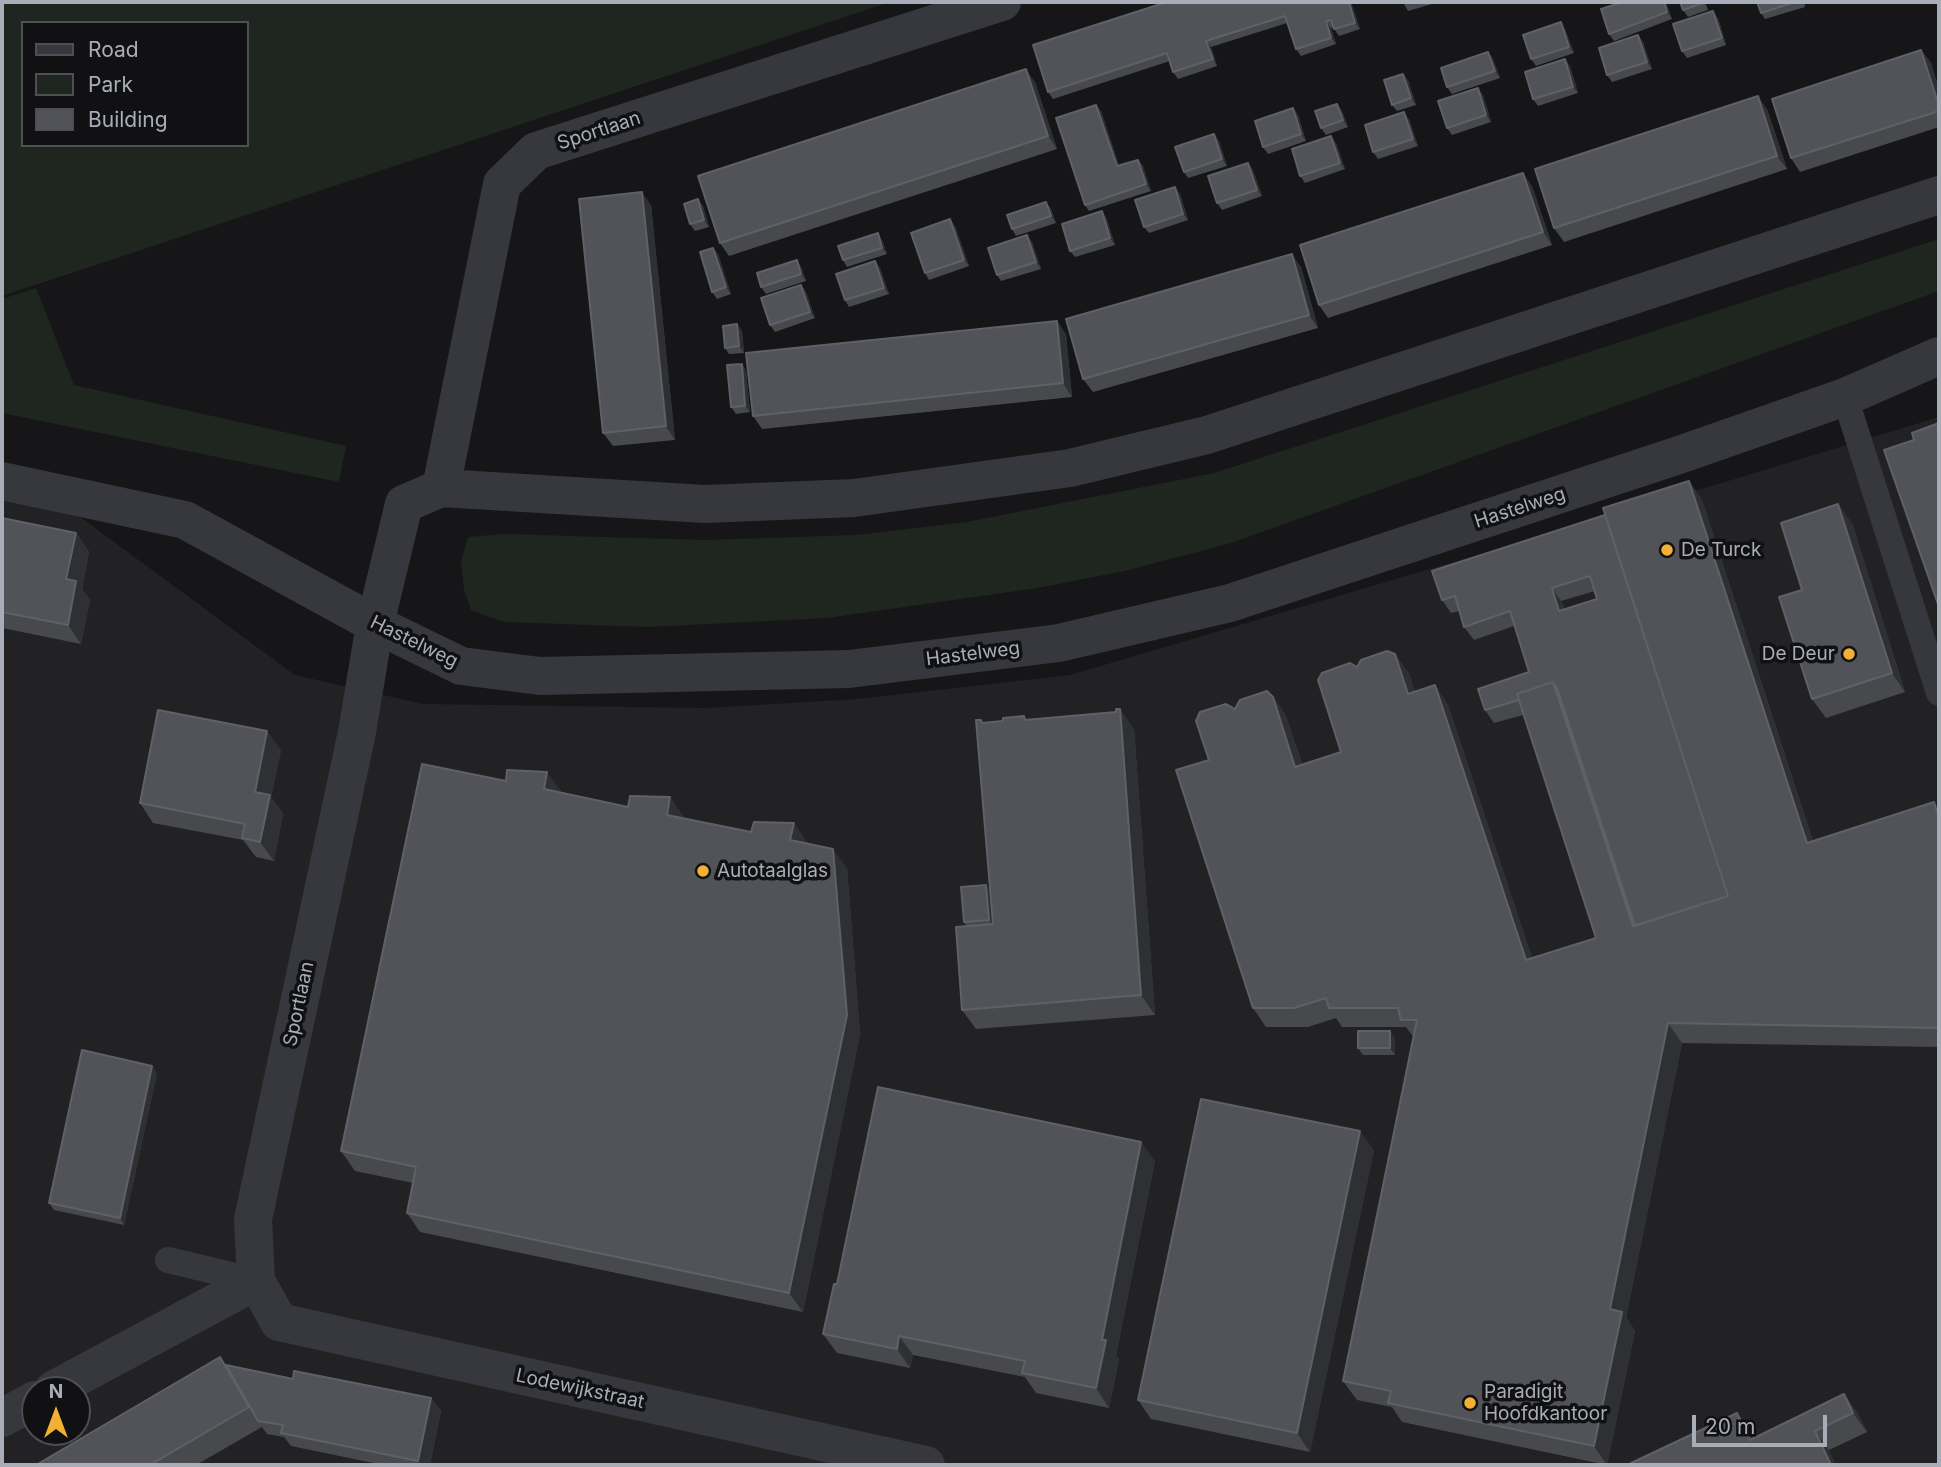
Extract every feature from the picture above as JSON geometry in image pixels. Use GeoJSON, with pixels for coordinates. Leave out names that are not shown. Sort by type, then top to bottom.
{"type":"FeatureCollection","features":[{"type":"Feature","properties":{"kind":"street","name":"Sportlaan"},"geometry":{"type":"LineString","coordinates":[[256,1281],[253,1219],[357,732],[375,624],[404,503],[441,488],[502,184],[537,151],[1002,2]]}},
{"type":"Feature","properties":{"kind":"street"},"geometry":{"type":"LineString","coordinates":[[441,488],[705,504],[854,498],[1070,468],[1207,435],[1939,195]]}},
{"type":"Feature","properties":{"kind":"street","name":"Hastelweg"},"geometry":{"type":"LineString","coordinates":[[2,481],[186,520],[375,624],[461,666],[540,676],[849,669],[1059,643],[1230,603],[1679,455],[1844,397],[1939,356]]}},
{"type":"Feature","properties":{"kind":"street"},"geometry":{"type":"LineString","coordinates":[[79,1376],[256,1281]]}},
{"type":"Feature","properties":{"kind":"street","name":"Lodewijkstraat"},"geometry":{"type":"LineString","coordinates":[[256,1281],[279,1322],[926,1465]]}},
{"type":"Feature","properties":{"kind":"street"},"geometry":{"type":"LineString","coordinates":[[2,1418],[21,1408]]}},
{"type":"Feature","properties":{"kind":"lane"},"geometry":{"type":"LineString","coordinates":[[1844,397],[1939,693]]}},
{"type":"Feature","properties":{"kind":"lane"},"geometry":{"type":"LineString","coordinates":[[168,1260],[256,1281]]}},
{"type":"Feature","properties":{"kind":"shaded area"},"geometry":{"type":"Polygon","coordinates":[[[1939,417],[1939,1465],[2,1465],[2,481],[42,489],[295,675],[423,704],[706,708],[858,699],[1070,675],[1939,417]]]}},
{"type":"Feature","properties":{"kind":"green space"},"geometry":{"type":"Polygon","coordinates":[[[2,2],[890,2],[2,296],[2,2]]]}},
{"type":"Feature","properties":{"kind":"green space"},"geometry":{"type":"Polygon","coordinates":[[[1939,239],[1939,291],[1231,543],[1129,570],[1038,588],[827,618],[648,627],[504,622],[471,610],[464,590],[461,562],[468,537],[503,534],[705,540],[856,535],[967,522],[1214,473],[1939,239]]]}},
{"type":"Feature","properties":{"kind":"green space"},"geometry":{"type":"Polygon","coordinates":[[[36,288],[74,385],[346,446],[339,482],[2,413],[2,299],[36,288]]]}},
{"type":"Feature","properties":{"kind":"building"},"geometry":{"type":"Polygon","coordinates":[[[1167,2],[1349,2],[1355,23],[1334,29],[1331,20],[1326,21],[1331,38],[1296,49],[1285,16],[1206,41],[1213,59],[1173,72],[1167,53],[1048,92],[1033,45],[1167,2]]]}},
{"type":"Feature","properties":{"kind":"building"},"geometry":{"type":"Polygon","coordinates":[[[1623,2],[1664,2],[1667,12],[1609,34],[1601,9],[1623,2]]]}},
{"type":"Feature","properties":{"kind":"building"},"geometry":{"type":"Polygon","coordinates":[[[1680,2],[1703,2],[1703,3],[1683,10],[1680,2]]]}},
{"type":"Feature","properties":{"kind":"building"},"geometry":{"type":"Polygon","coordinates":[[[1757,2],[1795,2],[1761,13],[1757,2]]]}},
{"type":"Feature","properties":{"kind":"building"},"geometry":{"type":"Polygon","coordinates":[[[1713,11],[1722,38],[1682,51],[1673,24],[1713,11]]]}},
{"type":"Feature","properties":{"kind":"building"},"geometry":{"type":"Polygon","coordinates":[[[1561,22],[1569,47],[1531,59],[1523,35],[1561,22]]]}},
{"type":"Feature","properties":{"kind":"building"},"geometry":{"type":"Polygon","coordinates":[[[1638,35],[1647,62],[1607,75],[1599,48],[1638,35]]]}},
{"type":"Feature","properties":{"kind":"building"},"geometry":{"type":"Polygon","coordinates":[[[1921,50],[1939,111],[1791,158],[1772,99],[1921,50]]]}},
{"type":"Feature","properties":{"kind":"building"},"geometry":{"type":"Polygon","coordinates":[[[1488,52],[1495,71],[1447,87],[1441,68],[1488,52]]]}},
{"type":"Feature","properties":{"kind":"building"},"geometry":{"type":"Polygon","coordinates":[[[1565,59],[1573,87],[1533,99],[1525,72],[1565,59]]]}},
{"type":"Feature","properties":{"kind":"building"},"geometry":{"type":"Polygon","coordinates":[[[1026,69],[1048,136],[720,243],[698,176],[1026,69]]]}},
{"type":"Feature","properties":{"kind":"building"},"geometry":{"type":"Polygon","coordinates":[[[1403,74],[1411,98],[1392,105],[1384,80],[1403,74]]]}},
{"type":"Feature","properties":{"kind":"building"},"geometry":{"type":"Polygon","coordinates":[[[1478,88],[1486,115],[1447,128],[1438,101],[1478,88]]]}},
{"type":"Feature","properties":{"kind":"building"},"geometry":{"type":"Polygon","coordinates":[[[1758,96],[1777,156],[1554,228],[1535,169],[1758,96]]]}},
{"type":"Feature","properties":{"kind":"building"},"geometry":{"type":"Polygon","coordinates":[[[1337,104],[1343,120],[1321,128],[1315,111],[1337,104]]]}},
{"type":"Feature","properties":{"kind":"building"},"geometry":{"type":"Polygon","coordinates":[[[1096,105],[1117,166],[1138,160],[1146,184],[1085,205],[1056,118],[1096,105]]]}},
{"type":"Feature","properties":{"kind":"building"},"geometry":{"type":"Polygon","coordinates":[[[1293,108],[1301,134],[1263,147],[1255,121],[1293,108]]]}},
{"type":"Feature","properties":{"kind":"building"},"geometry":{"type":"Polygon","coordinates":[[[1404,112],[1413,139],[1373,152],[1365,125],[1404,112]]]}},
{"type":"Feature","properties":{"kind":"building"},"geometry":{"type":"Polygon","coordinates":[[[1214,134],[1222,159],[1184,172],[1175,147],[1214,134]]]}},
{"type":"Feature","properties":{"kind":"building"},"geometry":{"type":"Polygon","coordinates":[[[1331,136],[1340,163],[1300,176],[1292,149],[1331,136]]]}},
{"type":"Feature","properties":{"kind":"building"},"geometry":{"type":"Polygon","coordinates":[[[1248,163],[1257,190],[1217,203],[1208,176],[1248,163]]]}},
{"type":"Feature","properties":{"kind":"building"},"geometry":{"type":"Polygon","coordinates":[[[1523,173],[1543,232],[1319,305],[1300,245],[1523,173]]]}},
{"type":"Feature","properties":{"kind":"building"},"geometry":{"type":"Polygon","coordinates":[[[1175,187],[1183,214],[1144,227],[1135,200],[1175,187]]]}},
{"type":"Feature","properties":{"kind":"building"},"geometry":{"type":"Polygon","coordinates":[[[642,192],[666,426],[603,433],[579,199],[642,192]]]}},
{"type":"Feature","properties":{"kind":"building"},"geometry":{"type":"Polygon","coordinates":[[[698,199],[704,220],[690,224],[684,204],[698,199]]]}},
{"type":"Feature","properties":{"kind":"building"},"geometry":{"type":"Polygon","coordinates":[[[1046,202],[1051,216],[1012,229],[1007,215],[1046,202]]]}},
{"type":"Feature","properties":{"kind":"building"},"geometry":{"type":"Polygon","coordinates":[[[1102,211],[1110,238],[1070,251],[1062,224],[1102,211]]]}},
{"type":"Feature","properties":{"kind":"building"},"geometry":{"type":"Polygon","coordinates":[[[950,219],[964,260],[925,273],[911,233],[950,219]]]}},
{"type":"Feature","properties":{"kind":"building"},"geometry":{"type":"Polygon","coordinates":[[[878,233],[882,248],[843,260],[838,246],[878,233]]]}},
{"type":"Feature","properties":{"kind":"building"},"geometry":{"type":"Polygon","coordinates":[[[1027,235],[1036,262],[997,275],[988,248],[1027,235]]]}},
{"type":"Feature","properties":{"kind":"building"},"geometry":{"type":"Polygon","coordinates":[[[713,248],[726,287],[712,292],[700,252],[713,248]]]}},
{"type":"Feature","properties":{"kind":"building"},"geometry":{"type":"Polygon","coordinates":[[[1292,254],[1309,315],[1083,379],[1066,319],[1292,254]]]}},
{"type":"Feature","properties":{"kind":"building"},"geometry":{"type":"Polygon","coordinates":[[[797,260],[801,274],[761,287],[757,273],[797,260]]]}},
{"type":"Feature","properties":{"kind":"building"},"geometry":{"type":"Polygon","coordinates":[[[875,261],[884,288],[845,300],[836,274],[875,261]]]}},
{"type":"Feature","properties":{"kind":"building"},"geometry":{"type":"Polygon","coordinates":[[[801,285],[810,312],[770,325],[761,298],[801,285]]]}},
{"type":"Feature","properties":{"kind":"building"},"geometry":{"type":"Polygon","coordinates":[[[1057,321],[1063,383],[753,416],[746,353],[1057,321]]]}},
{"type":"Feature","properties":{"kind":"building"},"geometry":{"type":"Polygon","coordinates":[[[737,324],[739,346],[725,348],[723,326],[737,324]]]}},
{"type":"Feature","properties":{"kind":"building"},"geometry":{"type":"Polygon","coordinates":[[[742,364],[745,406],[731,407],[727,365],[742,364]]]}},
{"type":"Feature","properties":{"kind":"building"},"geometry":{"type":"Polygon","coordinates":[[[1939,423],[1939,607],[1884,450],[1914,440],[1912,433],[1939,423]]]}},
{"type":"Feature","properties":{"kind":"building"},"geometry":{"type":"Polygon","coordinates":[[[1689,481],[1807,843],[1934,802],[1939,818],[1939,1028],[1668,1023],[1610,1309],[1622,1312],[1594,1446],[1388,1403],[1391,1391],[1343,1381],[1417,1020],[1401,1020],[1398,1008],[1329,1008],[1326,998],[1294,1008],[1253,1008],[1176,770],[1209,760],[1196,721],[1200,712],[1226,704],[1235,709],[1240,700],[1267,691],[1273,697],[1295,767],[1341,752],[1318,680],[1322,673],[1350,663],[1357,667],[1361,660],[1387,651],[1395,654],[1408,694],[1435,685],[1526,960],[1596,938],[1517,694],[1553,682],[1633,926],[1728,896],[1603,508],[1689,481]]]}},
{"type":"Feature","properties":{"kind":"building","name":"De Deur"},"geometry":{"type":"Polygon","coordinates":[[[1838,504],[1892,673],[1812,699],[1779,597],[1802,590],[1781,523],[1838,504]]]}},
{"type":"Feature","properties":{"kind":"building"},"geometry":{"type":"Polygon","coordinates":[[[1605,515],[1728,896],[1635,926],[1557,688],[1553,682],[1517,694],[1519,700],[1485,710],[1478,689],[1529,672],[1510,611],[1464,627],[1455,596],[1442,600],[1432,571],[1605,515]],[[1590,576],[1552,588],[1559,611],[1597,599],[1590,576]]]}},
{"type":"Feature","properties":{"kind":"building"},"geometry":{"type":"Polygon","coordinates":[[[2,518],[76,533],[66,579],[76,581],[68,625],[2,612],[2,518]]]}},
{"type":"Feature","properties":{"kind":"building"},"geometry":{"type":"Polygon","coordinates":[[[1116,709],[1120,709],[1121,720],[1141,995],[962,1010],[956,927],[993,924],[976,720],[981,720],[982,723],[1024,716],[1025,720],[1116,712],[1116,709]]]}},
{"type":"Feature","properties":{"kind":"building"},"geometry":{"type":"Polygon","coordinates":[[[158,710],[267,731],[255,792],[270,795],[260,842],[242,838],[245,824],[140,803],[158,710]]]}},
{"type":"Feature","properties":{"kind":"building"},"geometry":{"type":"Polygon","coordinates":[[[422,764],[506,781],[507,770],[547,772],[544,789],[628,807],[630,796],[670,797],[667,815],[751,832],[754,822],[794,823],[790,840],[833,849],[847,1015],[789,1293],[407,1213],[416,1167],[341,1151],[422,764]]]}},
{"type":"Feature","properties":{"kind":"building"},"geometry":{"type":"Polygon","coordinates":[[[986,885],[989,920],[964,922],[961,887],[986,885]]]}},
{"type":"Feature","properties":{"kind":"building"},"geometry":{"type":"Polygon","coordinates":[[[1358,1031],[1390,1031],[1390,1048],[1358,1048],[1358,1031]]]}},
{"type":"Feature","properties":{"kind":"building"},"geometry":{"type":"Polygon","coordinates":[[[82,1050],[152,1066],[120,1218],[49,1203],[82,1050]]]}},
{"type":"Feature","properties":{"kind":"building"},"geometry":{"type":"Polygon","coordinates":[[[878,1087],[1141,1142],[1102,1340],[1106,1340],[1096,1388],[1022,1373],[1025,1361],[899,1336],[897,1349],[823,1334],[834,1284],[837,1284],[878,1087]]]}},
{"type":"Feature","properties":{"kind":"building"},"geometry":{"type":"Polygon","coordinates":[[[1201,1099],[1360,1131],[1297,1433],[1138,1400],[1201,1099]]]}},
{"type":"Feature","properties":{"kind":"building"},"geometry":{"type":"Polygon","coordinates":[[[220,1357],[249,1407],[150,1465],[36,1465],[68,1446],[91,1446],[91,1433],[220,1357]]]}},
{"type":"Feature","properties":{"kind":"building"},"geometry":{"type":"Polygon","coordinates":[[[226,1365],[293,1379],[294,1371],[431,1398],[418,1461],[281,1433],[283,1425],[258,1421],[226,1365]]]}},
{"type":"Feature","properties":{"kind":"building"},"geometry":{"type":"Polygon","coordinates":[[[1844,1394],[1853,1413],[1815,1431],[1831,1465],[1627,1465],[1737,1413],[1750,1440],[1844,1394]]]}},
{"type":"Feature","properties":{"kind":"place","name":"De Turck"},"geometry":{"type":"Point","coordinates":[1667,550]}},
{"type":"Feature","properties":{"kind":"place","name":"De Deur"},"geometry":{"type":"Point","coordinates":[1849,654]}},
{"type":"Feature","properties":{"kind":"place","name":"Autotaalglas"},"geometry":{"type":"Point","coordinates":[703,871]}},
{"type":"Feature","properties":{"kind":"place","name":"Paradigit Hoofdkantoor"},"geometry":{"type":"Point","coordinates":[1470,1403]}}]}
